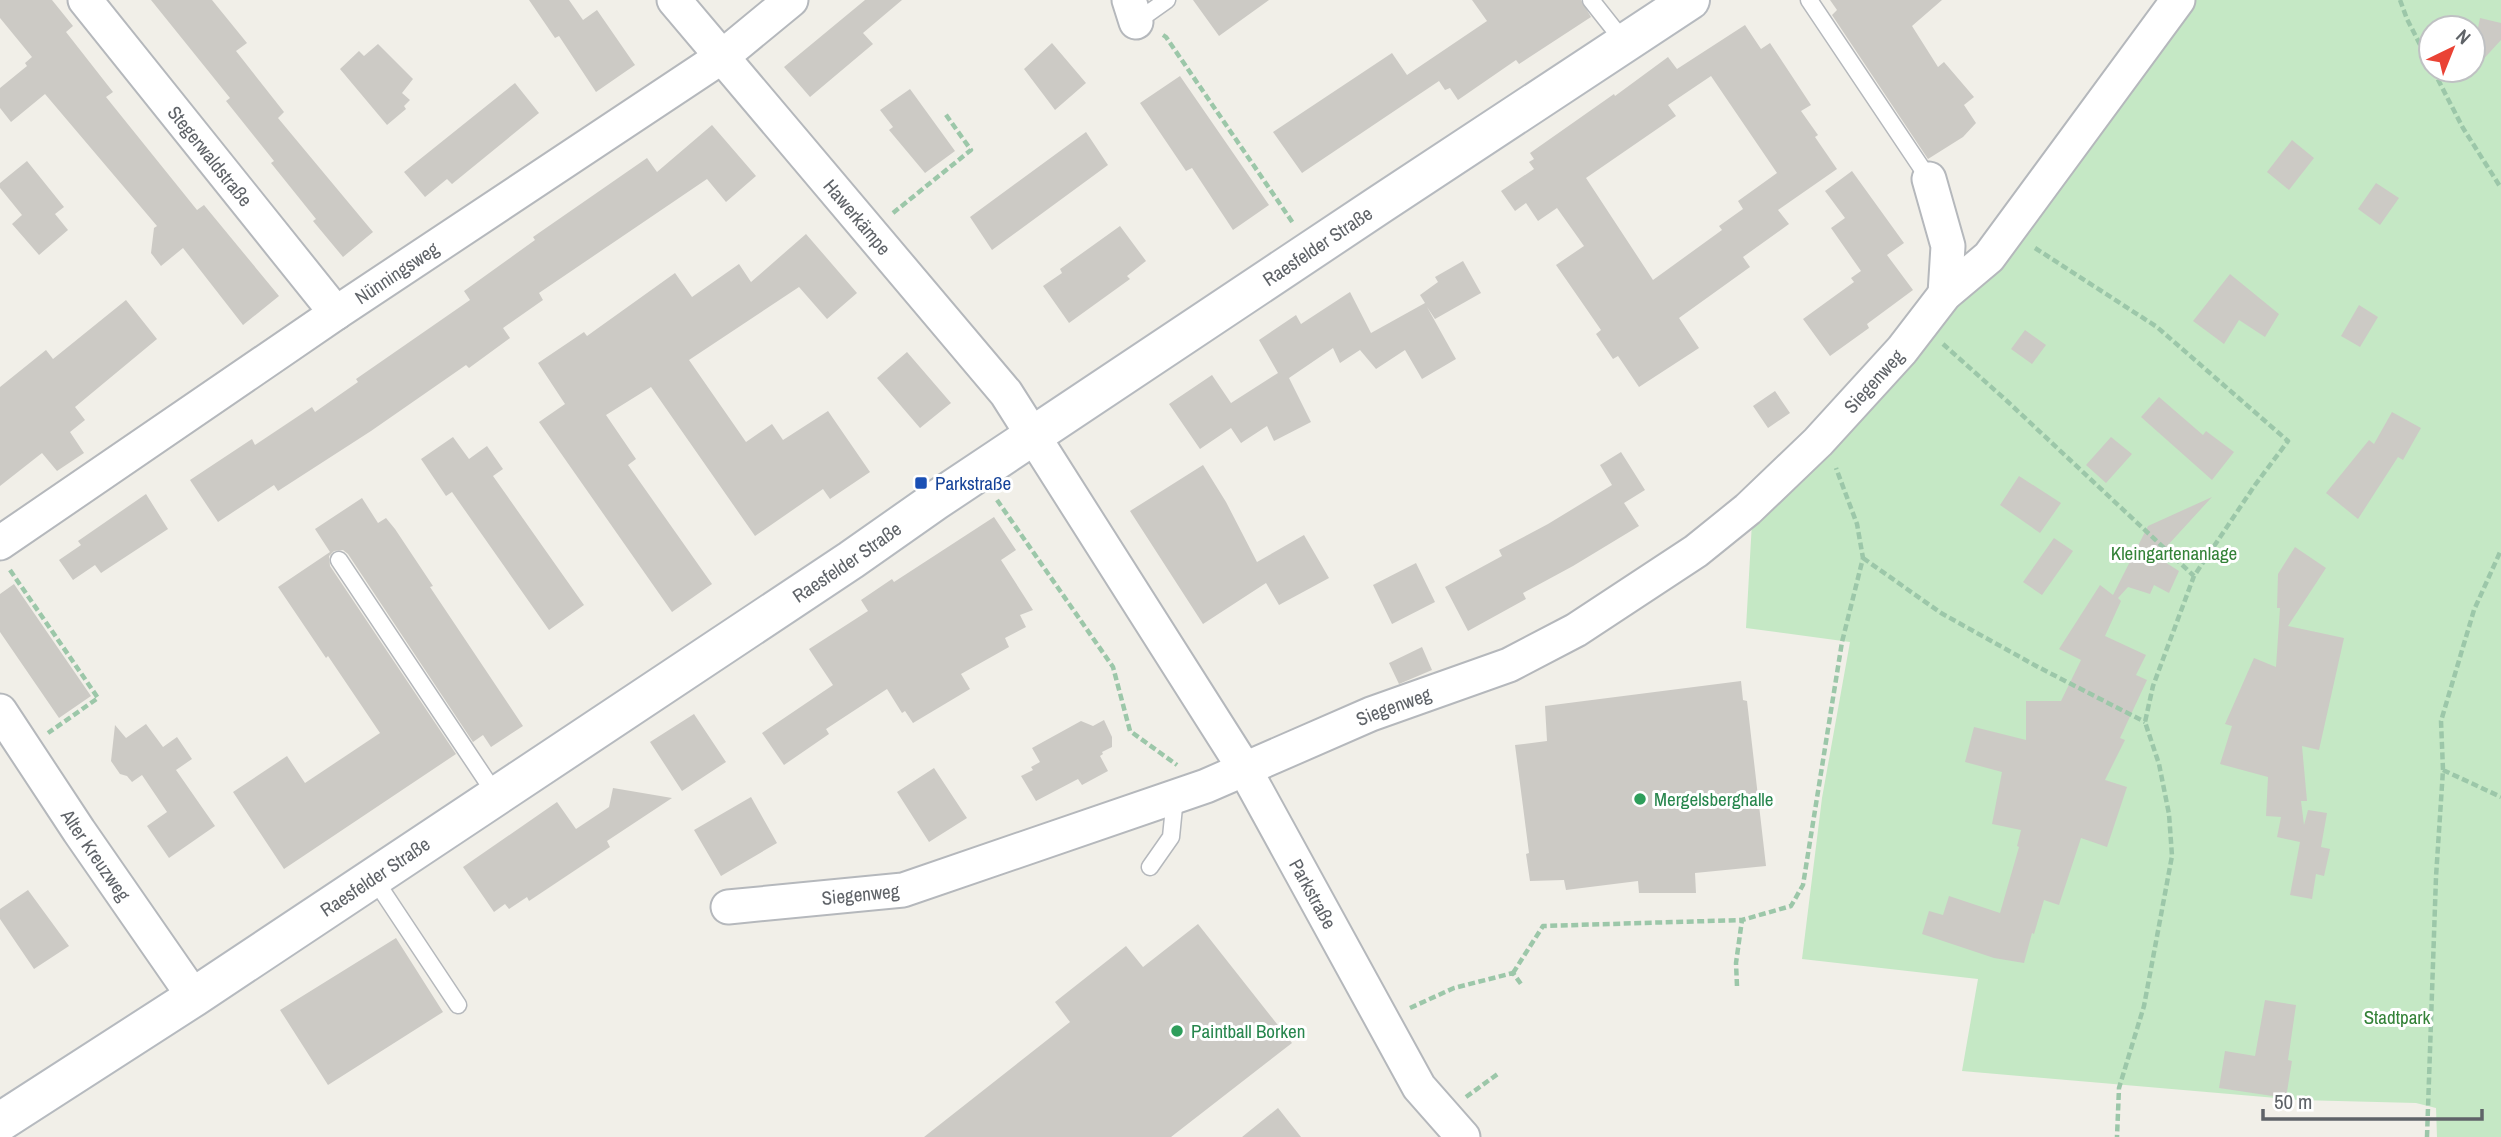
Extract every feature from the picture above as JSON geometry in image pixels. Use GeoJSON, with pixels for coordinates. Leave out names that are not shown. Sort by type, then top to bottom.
{"type":"FeatureCollection","features":[{"type":"Feature","properties":{"kind":"main road","name":"Raesfelder Straße"},"geometry":{"type":"LineString","coordinates":[[0,1122],[194,997],[1311,250],[1690,0]]}},
{"type":"Feature","properties":{"kind":"street","name":"Stegerwaldstraße"},"geometry":{"type":"LineString","coordinates":[[85,0],[336,313]]}},
{"type":"Feature","properties":{"kind":"street","name":"Hawerkämpe"},"geometry":{"type":"LineString","coordinates":[[674,0],[1006,393],[1034,436]]}},
{"type":"Feature","properties":{"kind":"street","name":"Nünningsweg"},"geometry":{"type":"LineString","coordinates":[[4,555],[336,313],[723,56],[791,0]]}},
{"type":"Feature","properties":{"kind":"street","name":"Siegenweg"},"geometry":{"type":"LineString","coordinates":[[729,906],[903,890],[1206,786],[1371,714],[1509,665],[1576,630],[1696,551],[1748,509],[1818,442],[1922,326],[1945,294],[1989,257],[2178,0]]}},
{"type":"Feature","properties":{"kind":"street"},"geometry":{"type":"LineString","coordinates":[[1928,179],[1948,246],[1945,294]]}},
{"type":"Feature","properties":{"kind":"street","name":"Parkstraße"},"geometry":{"type":"LineString","coordinates":[[1034,436],[1244,768],[1419,1087],[1463,1137]]}},
{"type":"Feature","properties":{"kind":"street","name":"Alter Kreuzweg"},"geometry":{"type":"LineString","coordinates":[[0,711],[194,997]]}},
{"type":"Feature","properties":{"kind":"lane"},"geometry":{"type":"LineString","coordinates":[[1132,11],[1167,0]]}},
{"type":"Feature","properties":{"kind":"lane"},"geometry":{"type":"LineString","coordinates":[[1591,0],[1625,43]]}},
{"type":"Feature","properties":{"kind":"lane"},"geometry":{"type":"LineString","coordinates":[[1809,0],[1928,179]]}},
{"type":"Feature","properties":{"kind":"lane"},"geometry":{"type":"LineString","coordinates":[[338,560],[496,794]]}},
{"type":"Feature","properties":{"kind":"lane"},"geometry":{"type":"LineString","coordinates":[[1150,867],[1171,837],[1175,797]]}},
{"type":"Feature","properties":{"kind":"lane"},"geometry":{"type":"LineString","coordinates":[[373,877],[458,1005]]}},
{"type":"Feature","properties":{"kind":"path"},"geometry":{"type":"LineString","coordinates":[[2400,0],[2417,39]]}},
{"type":"Feature","properties":{"kind":"path"},"geometry":{"type":"LineString","coordinates":[[1132,11],[1166,37],[1311,250]]}},
{"type":"Feature","properties":{"kind":"path"},"geometry":{"type":"LineString","coordinates":[[2440,84],[2463,128],[2501,188]]}},
{"type":"Feature","properties":{"kind":"path"},"geometry":{"type":"LineString","coordinates":[[870,231],[971,150],[944,112]]}},
{"type":"Feature","properties":{"kind":"path"},"geometry":{"type":"LineString","coordinates":[[2009,232],[2157,327],[2288,441],[2194,576],[2165,652],[2145,722],[2159,764],[2169,814],[2172,856],[2144,1006],[2119,1088],[2117,1137]]}},
{"type":"Feature","properties":{"kind":"path"},"geometry":{"type":"LineString","coordinates":[[1922,326],[2017,410],[2194,576]]}},
{"type":"Feature","properties":{"kind":"path"},"geometry":{"type":"LineString","coordinates":[[1403,1012],[1454,988],[1513,972],[1543,926],[1742,920],[1791,905],[1803,885],[1842,642],[1863,558],[1857,524],[1833,460],[1818,442]]}},
{"type":"Feature","properties":{"kind":"path"},"geometry":{"type":"LineString","coordinates":[[979,473],[1113,667],[1130,731],[1206,786]]}},
{"type":"Feature","properties":{"kind":"path"},"geometry":{"type":"LineString","coordinates":[[2427,1137],[2436,877],[2443,770],[2441,721],[2474,610],[2501,550]]}},
{"type":"Feature","properties":{"kind":"path"},"geometry":{"type":"LineString","coordinates":[[4,555],[98,698],[25,749]]}},
{"type":"Feature","properties":{"kind":"path"},"geometry":{"type":"LineString","coordinates":[[1863,558],[1941,613],[2145,722]]}},
{"type":"Feature","properties":{"kind":"path"},"geometry":{"type":"LineString","coordinates":[[2443,770],[2501,797]]}},
{"type":"Feature","properties":{"kind":"path"},"geometry":{"type":"LineString","coordinates":[[1737,986],[1736,963],[1742,920]]}},
{"type":"Feature","properties":{"kind":"path"},"geometry":{"type":"LineString","coordinates":[[1513,972],[1521,984]]}},
{"type":"Feature","properties":{"kind":"path"},"geometry":{"type":"LineString","coordinates":[[1461,1100],[1499,1073]]}},
{"type":"Feature","properties":{"kind":"green space","name":"Kleingartenanlage"},"geometry":{"type":"Polygon","coordinates":[[[2189,0],[2501,0],[2501,1137],[2437,1137],[2436,1108],[2416,1103],[2299,1100],[1962,1071],[1978,979],[1802,959],[1822,798],[1850,642],[1746,628],[1752,522],[2189,0]]]}},
{"type":"Feature","properties":{"kind":"building"},"geometry":{"type":"Polygon","coordinates":[[[0,0],[52,0],[73,26],[66,32],[113,92],[106,97],[197,210],[204,205],[279,296],[243,325],[183,248],[161,266],[151,253],[154,228],[157,226],[45,94],[11,122],[0,108],[0,88],[27,66],[25,63],[32,57],[0,18],[0,0]]]}},
{"type":"Feature","properties":{"kind":"building"},"geometry":{"type":"Polygon","coordinates":[[[151,0],[212,0],[247,43],[236,51],[284,112],[278,118],[373,232],[343,257],[271,163],[274,161],[226,101],[230,98],[151,0]]]}},
{"type":"Feature","properties":{"kind":"building"},"geometry":{"type":"Polygon","coordinates":[[[529,0],[569,0],[583,20],[597,10],[635,65],[596,92],[559,36],[555,38],[529,0]]]}},
{"type":"Feature","properties":{"kind":"building"},"geometry":{"type":"Polygon","coordinates":[[[865,0],[902,0],[863,33],[873,44],[810,97],[784,67],[865,0]]]}},
{"type":"Feature","properties":{"kind":"building"},"geometry":{"type":"Polygon","coordinates":[[[1193,0],[1269,0],[1219,36],[1193,0]]]}},
{"type":"Feature","properties":{"kind":"building"},"geometry":{"type":"Polygon","coordinates":[[[1472,0],[1581,0],[1591,17],[1519,64],[1516,60],[1458,100],[1450,88],[1445,90],[1439,81],[1302,173],[1273,132],[1392,53],[1407,75],[1487,21],[1472,0]]]}},
{"type":"Feature","properties":{"kind":"building"},"geometry":{"type":"Polygon","coordinates":[[[1830,0],[1942,0],[1912,26],[1938,67],[1944,62],[1974,97],[1964,105],[1976,123],[1963,137],[1928,159],[1832,15],[1837,10],[1830,0]]]}},
{"type":"Feature","properties":{"kind":"building"},"geometry":{"type":"Polygon","coordinates":[[[2487,20],[2501,23],[2501,40],[2487,55],[2487,20]]]}},
{"type":"Feature","properties":{"kind":"building"},"geometry":{"type":"Polygon","coordinates":[[[1745,25],[1761,49],[1770,43],[1811,105],[1801,111],[1837,169],[1778,210],[1789,224],[1743,257],[1750,267],[1679,318],[1699,348],[1639,387],[1618,356],[1613,359],[1596,334],[1601,330],[1556,265],[1584,246],[1557,208],[1538,221],[1526,203],[1515,211],[1501,191],[1534,169],[1529,162],[1534,159],[1530,153],[1614,94],[1615,96],[1668,57],[1677,69],[1745,25]],[[1711,76],[1668,105],[1676,116],[1586,178],[1653,280],[1722,230],[1719,226],[1743,209],[1738,201],[1777,173],[1711,76]]]}},
{"type":"Feature","properties":{"kind":"building"},"geometry":{"type":"Polygon","coordinates":[[[1052,43],[1086,83],[1055,110],[1024,69],[1052,43]]]}},
{"type":"Feature","properties":{"kind":"building"},"geometry":{"type":"Polygon","coordinates":[[[378,44],[413,79],[402,93],[410,100],[404,106],[406,109],[387,125],[340,69],[359,51],[364,56],[378,44]]]}},
{"type":"Feature","properties":{"kind":"building"},"geometry":{"type":"Polygon","coordinates":[[[1180,76],[1269,205],[1233,230],[1192,168],[1186,171],[1140,103],[1180,76]]]}},
{"type":"Feature","properties":{"kind":"building"},"geometry":{"type":"Polygon","coordinates":[[[515,83],[539,113],[452,184],[447,179],[425,197],[404,172],[515,83]]]}},
{"type":"Feature","properties":{"kind":"building"},"geometry":{"type":"Polygon","coordinates":[[[910,89],[955,151],[925,173],[889,130],[893,127],[880,110],[910,89]]]}},
{"type":"Feature","properties":{"kind":"building"},"geometry":{"type":"Polygon","coordinates":[[[712,125],[756,176],[726,202],[707,179],[539,293],[543,300],[503,328],[510,338],[469,368],[466,365],[278,491],[274,485],[218,522],[190,480],[252,439],[255,445],[312,407],[315,412],[358,382],[356,379],[470,300],[464,291],[535,240],[533,237],[647,158],[657,172],[712,125]]]}},
{"type":"Feature","properties":{"kind":"building"},"geometry":{"type":"Polygon","coordinates":[[[1086,132],[1108,165],[992,250],[970,217],[1086,132]]]}},
{"type":"Feature","properties":{"kind":"building"},"geometry":{"type":"Polygon","coordinates":[[[2292,140],[2314,158],[2289,190],[2267,172],[2292,140]]]}},
{"type":"Feature","properties":{"kind":"building"},"geometry":{"type":"Polygon","coordinates":[[[27,161],[64,207],[55,214],[68,230],[39,255],[12,224],[22,215],[0,188],[0,183],[27,161]]]}},
{"type":"Feature","properties":{"kind":"building"},"geometry":{"type":"Polygon","coordinates":[[[1852,171],[1904,243],[1887,255],[1913,290],[1867,324],[1869,328],[1830,356],[1803,319],[1854,282],[1851,278],[1861,271],[1831,228],[1845,218],[1825,191],[1852,171]]]}},
{"type":"Feature","properties":{"kind":"building"},"geometry":{"type":"Polygon","coordinates":[[[2376,183],[2399,198],[2380,225],[2358,209],[2376,183]]]}},
{"type":"Feature","properties":{"kind":"building"},"geometry":{"type":"Polygon","coordinates":[[[1120,226],[1146,261],[1127,276],[1130,279],[1069,323],[1043,286],[1062,273],[1060,269],[1120,226]]]}},
{"type":"Feature","properties":{"kind":"building"},"geometry":{"type":"Polygon","coordinates":[[[806,234],[857,293],[827,319],[799,287],[689,360],[746,442],[772,424],[783,440],[828,411],[870,472],[830,499],[823,489],[755,536],[651,387],[606,415],[636,459],[628,465],[712,584],[672,612],[539,422],[565,404],[538,363],[584,332],[587,336],[675,273],[692,297],[739,264],[751,282],[806,234]]]}},
{"type":"Feature","properties":{"kind":"building"},"geometry":{"type":"Polygon","coordinates":[[[1463,261],[1481,293],[1435,319],[1427,307],[1456,359],[1422,379],[1405,350],[1376,369],[1360,350],[1340,363],[1333,348],[1289,378],[1311,422],[1274,441],[1267,426],[1241,443],[1231,428],[1200,449],[1169,404],[1212,375],[1231,403],[1278,373],[1259,340],[1296,315],[1301,324],[1350,292],[1371,333],[1425,303],[1420,295],[1438,282],[1435,277],[1463,261]]]}},
{"type":"Feature","properties":{"kind":"building"},"geometry":{"type":"Polygon","coordinates":[[[2230,274],[2279,314],[2265,337],[2239,320],[2224,344],[2193,321],[2230,274]]]}},
{"type":"Feature","properties":{"kind":"building"},"geometry":{"type":"Polygon","coordinates":[[[126,300],[157,339],[75,407],[85,420],[70,432],[84,453],[57,471],[42,453],[0,486],[0,387],[46,350],[53,359],[126,300]]]}},
{"type":"Feature","properties":{"kind":"building"},"geometry":{"type":"Polygon","coordinates":[[[2359,305],[2378,317],[2360,347],[2341,336],[2359,305]]]}},
{"type":"Feature","properties":{"kind":"building"},"geometry":{"type":"Polygon","coordinates":[[[2025,330],[2046,345],[2032,364],[2011,349],[2025,330]]]}},
{"type":"Feature","properties":{"kind":"building"},"geometry":{"type":"Polygon","coordinates":[[[907,352],[951,403],[920,428],[877,378],[907,352]]]}},
{"type":"Feature","properties":{"kind":"building"},"geometry":{"type":"Polygon","coordinates":[[[1775,391],[1790,413],[1768,428],[1753,406],[1775,391]]]}},
{"type":"Feature","properties":{"kind":"building"},"geometry":{"type":"Polygon","coordinates":[[[2159,397],[2203,435],[2206,431],[2234,452],[2212,480],[2141,417],[2159,397]]]}},
{"type":"Feature","properties":{"kind":"building"},"geometry":{"type":"Polygon","coordinates":[[[2392,412],[2421,428],[2403,460],[2398,457],[2358,519],[2326,493],[2369,440],[2374,444],[2392,412]]]}},
{"type":"Feature","properties":{"kind":"building"},"geometry":{"type":"Polygon","coordinates":[[[453,437],[469,459],[487,446],[503,469],[493,476],[584,605],[549,630],[452,492],[446,496],[421,459],[453,437]]]}},
{"type":"Feature","properties":{"kind":"building"},"geometry":{"type":"Polygon","coordinates":[[[2111,437],[2132,454],[2106,483],[2086,465],[2111,437]]]}},
{"type":"Feature","properties":{"kind":"building"},"geometry":{"type":"Polygon","coordinates":[[[1621,452],[1645,490],[1624,503],[1639,526],[1523,593],[1526,599],[1468,631],[1445,587],[1502,556],[1499,550],[1612,485],[1600,465],[1621,452]]]}},
{"type":"Feature","properties":{"kind":"building"},"geometry":{"type":"Polygon","coordinates":[[[1203,465],[1257,562],[1304,535],[1329,578],[1279,605],[1266,583],[1203,624],[1130,511],[1203,465]]]}},
{"type":"Feature","properties":{"kind":"building"},"geometry":{"type":"Polygon","coordinates":[[[2019,476],[2061,503],[2040,533],[2000,505],[2019,476]]]}},
{"type":"Feature","properties":{"kind":"building"},"geometry":{"type":"Polygon","coordinates":[[[146,494],[168,529],[101,573],[95,565],[73,580],[59,560],[81,545],[78,541],[146,494]]]}},
{"type":"Feature","properties":{"kind":"building"},"geometry":{"type":"Polygon","coordinates":[[[2212,497],[2157,557],[2179,571],[2169,593],[2154,585],[2150,594],[2128,587],[2118,598],[2121,601],[2105,636],[2146,655],[2136,675],[2147,680],[2120,738],[2125,740],[2105,780],[2127,787],[2107,847],[2081,838],[2059,905],[2044,900],[2024,963],[1994,958],[1922,934],[1929,911],[1943,915],[1949,896],[2000,913],[2019,847],[2017,846],[2021,830],[1992,824],[2002,772],[1965,762],[1974,727],[2026,740],[2026,701],[2061,701],[2081,660],[2059,649],[2100,585],[2113,595],[2148,526],[2212,497]]]}},
{"type":"Feature","properties":{"kind":"building"},"geometry":{"type":"Polygon","coordinates":[[[362,498],[378,523],[386,518],[395,529],[433,586],[430,587],[523,726],[491,747],[483,735],[473,742],[348,554],[343,550],[334,551],[329,556],[330,566],[456,754],[284,869],[233,792],[287,756],[305,783],[380,733],[278,587],[330,552],[315,529],[362,498]]]}},
{"type":"Feature","properties":{"kind":"building"},"geometry":{"type":"Polygon","coordinates":[[[994,517],[1016,550],[1001,560],[1033,610],[1020,615],[1026,627],[1005,638],[1009,647],[961,674],[970,689],[913,723],[905,711],[902,713],[887,689],[826,729],[829,734],[784,765],[762,733],[833,685],[809,649],[868,611],[861,600],[892,579],[894,582],[994,517]]]}},
{"type":"Feature","properties":{"kind":"building"},"geometry":{"type":"Polygon","coordinates":[[[2054,538],[2073,551],[2042,595],[2023,582],[2054,538]]]}},
{"type":"Feature","properties":{"kind":"building"},"geometry":{"type":"Polygon","coordinates":[[[2295,547],[2326,568],[2288,626],[2344,638],[2319,750],[2302,746],[2307,801],[2301,801],[2304,825],[2308,810],[2327,813],[2321,847],[2330,849],[2324,876],[2316,874],[2312,899],[2290,895],[2300,842],[2277,837],[2281,817],[2266,816],[2268,777],[2220,764],[2232,726],[2225,724],[2254,658],[2276,667],[2280,608],[2277,608],[2278,574],[2295,547]]]}},
{"type":"Feature","properties":{"kind":"building"},"geometry":{"type":"Polygon","coordinates":[[[1416,563],[1435,602],[1392,624],[1373,585],[1416,563]]]}},
{"type":"Feature","properties":{"kind":"building"},"geometry":{"type":"Polygon","coordinates":[[[14,584],[91,696],[59,718],[0,632],[0,594],[14,584]]]}},
{"type":"Feature","properties":{"kind":"building"},"geometry":{"type":"Polygon","coordinates":[[[1422,647],[1432,670],[1399,684],[1389,663],[1422,647]]]}},
{"type":"Feature","properties":{"kind":"building","name":"Mergelsberghalle"},"geometry":{"type":"Polygon","coordinates":[[[1741,681],[1743,700],[1747,701],[1766,866],[1695,873],[1696,893],[1639,893],[1638,881],[1566,890],[1564,880],[1530,881],[1515,745],[1547,741],[1545,706],[1741,681]]]}},
{"type":"Feature","properties":{"kind":"building"},"geometry":{"type":"Polygon","coordinates":[[[694,714],[726,762],[682,791],[650,742],[694,714]]]}},
{"type":"Feature","properties":{"kind":"building"},"geometry":{"type":"Polygon","coordinates":[[[1104,720],[1112,737],[1112,747],[1100,756],[1108,771],[1082,785],[1078,779],[1036,801],[1021,776],[1033,770],[1031,767],[1040,762],[1032,748],[1081,721],[1093,726],[1104,720]]]}},
{"type":"Feature","properties":{"kind":"building"},"geometry":{"type":"Polygon","coordinates":[[[146,724],[163,747],[177,737],[192,759],[176,770],[215,826],[169,858],[147,826],[167,812],[142,775],[132,782],[127,776],[120,774],[111,761],[115,725],[126,738],[146,724]]]}},
{"type":"Feature","properties":{"kind":"building"},"geometry":{"type":"Polygon","coordinates":[[[934,768],[967,818],[929,842],[897,792],[934,768]]]}},
{"type":"Feature","properties":{"kind":"building"},"geometry":{"type":"Polygon","coordinates":[[[613,788],[672,798],[607,841],[610,847],[529,901],[527,897],[509,909],[505,904],[494,912],[463,867],[557,802],[576,829],[609,807],[613,788]]]}},
{"type":"Feature","properties":{"kind":"building"},"geometry":{"type":"Polygon","coordinates":[[[751,797],[777,843],[721,876],[694,830],[751,797]]]}},
{"type":"Feature","properties":{"kind":"building"},"geometry":{"type":"Polygon","coordinates":[[[28,890],[69,946],[34,969],[0,919],[0,909],[28,890]]]}},
{"type":"Feature","properties":{"kind":"building","name":"Paintball Borken"},"geometry":{"type":"Polygon","coordinates":[[[1198,924],[1292,1043],[1171,1137],[924,1137],[1070,1022],[1055,1002],[1126,946],[1143,967],[1198,924]]]}},
{"type":"Feature","properties":{"kind":"building"},"geometry":{"type":"Polygon","coordinates":[[[396,938],[443,1012],[328,1085],[280,1010],[396,938]]]}},
{"type":"Feature","properties":{"kind":"building"},"geometry":{"type":"Polygon","coordinates":[[[2265,1000],[2296,1005],[2286,1098],[2219,1088],[2225,1051],[2255,1056],[2265,1000]]]}},
{"type":"Feature","properties":{"kind":"building"},"geometry":{"type":"Polygon","coordinates":[[[1278,1108],[1301,1137],[1242,1137],[1278,1108]]]}},
{"type":"Feature","properties":{"kind":"place","name":"Parkstraße"},"geometry":{"type":"Point","coordinates":[921,483]}},
{"type":"Feature","properties":{"kind":"place","name":"Mergelsberghalle"},"geometry":{"type":"Point","coordinates":[1640,799]}},
{"type":"Feature","properties":{"kind":"place","name":"Paintball Borken"},"geometry":{"type":"Point","coordinates":[1177,1031]}},
{"type":"Feature","properties":{"kind":"park label","name":"Stadtpark"},"geometry":{"type":"Point","coordinates":[2397,1017]}}]}
